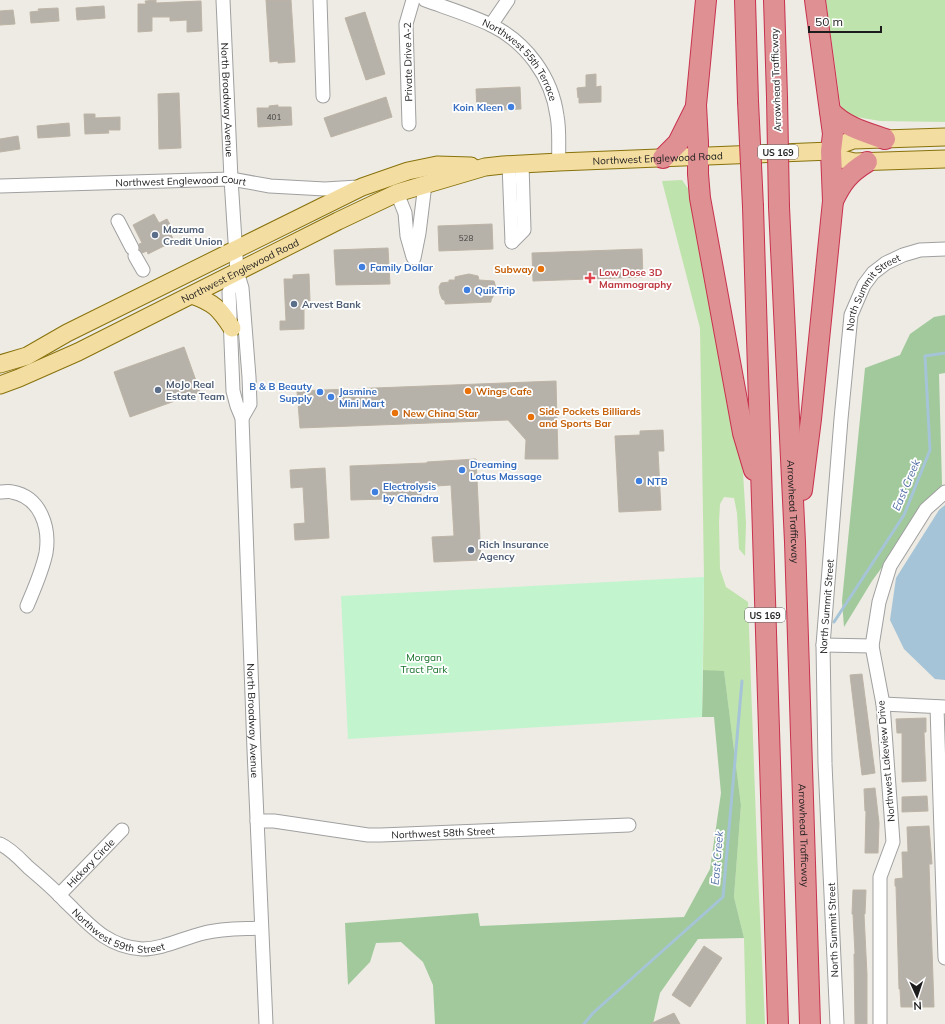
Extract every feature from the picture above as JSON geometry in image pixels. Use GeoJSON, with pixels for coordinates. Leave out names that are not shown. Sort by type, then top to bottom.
{"type":"FeatureCollection","features":[{"type":"Feature","properties":{"kind":"highway"},"geometry":{"type":"LineString","coordinates":[[706,0],[696,105],[700,198],[743,433],[761,497]]}},
{"type":"Feature","properties":{"kind":"highway","name":"US 169"},"geometry":{"type":"LineString","coordinates":[[745,0],[753,207],[778,1024]]}},
{"type":"Feature","properties":{"kind":"highway","name":"Arrowhead Trafficway"},"geometry":{"type":"LineString","coordinates":[[774,0],[779,207],[795,542],[810,1024]]}},
{"type":"Feature","properties":{"kind":"highway"},"geometry":{"type":"LineString","coordinates":[[795,542],[811,419],[833,201],[831,151],[833,134],[815,0]]}},
{"type":"Feature","properties":{"kind":"highway"},"geometry":{"type":"LineString","coordinates":[[663,158],[678,143],[696,105]]}},
{"type":"Feature","properties":{"kind":"highway"},"geometry":{"type":"LineString","coordinates":[[830,111],[849,126],[885,139]]}},
{"type":"Feature","properties":{"kind":"highway"},"geometry":{"type":"LineString","coordinates":[[833,201],[846,177],[866,162]]}},
{"type":"Feature","properties":{"kind":"main road","name":"Northwest Englewood Road"},"geometry":{"type":"LineString","coordinates":[[0,364],[27,356],[67,333],[362,187],[408,171],[437,165],[485,167],[559,162],[831,151],[842,144],[854,140],[945,137]]}},
{"type":"Feature","properties":{"kind":"main road"},"geometry":{"type":"LineString","coordinates":[[831,151],[842,159],[854,162],[945,159]]}},
{"type":"Feature","properties":{"kind":"main road","name":"Northwest Englewood Road"},"geometry":{"type":"LineString","coordinates":[[0,385],[78,352],[338,221],[397,193],[485,167]]}},
{"type":"Feature","properties":{"kind":"main road"},"geometry":{"type":"LineString","coordinates":[[192,295],[216,306],[232,328]]}},
{"type":"Feature","properties":{"kind":"street","name":"North Broadway Avenue"},"geometry":{"type":"LineString","coordinates":[[223,0],[231,180],[237,272],[242,288],[249,377],[250,404],[242,418]]}},
{"type":"Feature","properties":{"kind":"street"},"geometry":{"type":"LineString","coordinates":[[320,0],[323,96]]}},
{"type":"Feature","properties":{"kind":"street","name":"Private Drive A-2"},"geometry":{"type":"LineString","coordinates":[[409,124],[406,24],[413,0]]}},
{"type":"Feature","properties":{"kind":"street","name":"Northwest 55th Terrace"},"geometry":{"type":"LineString","coordinates":[[425,0],[491,25],[511,37],[533,59],[549,86],[557,115],[559,162]]}},
{"type":"Feature","properties":{"kind":"street"},"geometry":{"type":"LineString","coordinates":[[491,25],[508,0]]}},
{"type":"Feature","properties":{"kind":"street","name":"Northwest Englewood Court"},"geometry":{"type":"LineString","coordinates":[[0,186],[231,180],[270,186],[325,189],[362,187]]}},
{"type":"Feature","properties":{"kind":"street"},"geometry":{"type":"LineString","coordinates":[[397,193],[405,213],[407,236],[414,258],[419,233],[424,184]]}},
{"type":"Feature","properties":{"kind":"street"},"geometry":{"type":"LineString","coordinates":[[118,221],[143,270]]}},
{"type":"Feature","properties":{"kind":"street","name":"North Summit Street"},"geometry":{"type":"LineString","coordinates":[[837,1024],[826,764],[823,645],[840,419],[850,315],[864,285],[873,273],[886,263],[902,255],[920,250],[945,249]]}},
{"type":"Feature","properties":{"kind":"street","name":"North Broadway Avenue"},"geometry":{"type":"LineString","coordinates":[[237,272],[230,292],[233,391],[242,418],[266,1024]]}},
{"type":"Feature","properties":{"kind":"street"},"geometry":{"type":"LineString","coordinates":[[0,492],[12,492],[21,495],[31,501],[43,516],[46,531],[46,551],[40,574],[27,606]]}},
{"type":"Feature","properties":{"kind":"street","name":"Northwest Lakeview Drive"},"geometry":{"type":"LineString","coordinates":[[880,1024],[880,877],[893,842],[883,704],[872,646],[879,602],[890,566],[926,509],[945,492]]}},
{"type":"Feature","properties":{"kind":"street"},"geometry":{"type":"LineString","coordinates":[[823,645],[872,646]]}},
{"type":"Feature","properties":{"kind":"street"},"geometry":{"type":"LineString","coordinates":[[883,704],[941,706],[945,958]]}},
{"type":"Feature","properties":{"kind":"street","name":"Northwest 58th Street"},"geometry":{"type":"LineString","coordinates":[[257,821],[274,821],[368,835],[629,824]]}},
{"type":"Feature","properties":{"kind":"street","name":"Hickory Circle"},"geometry":{"type":"LineString","coordinates":[[59,894],[122,830]]}},
{"type":"Feature","properties":{"kind":"street","name":"Northwest 59th Street"},"geometry":{"type":"LineString","coordinates":[[0,844],[13,852],[59,894],[98,933],[108,940],[120,945],[144,949],[222,929],[261,928]]}},
{"type":"Feature","properties":{"kind":"green space"},"geometry":{"type":"Polygon","coordinates":[[[826,0],[945,0],[945,122],[880,121],[851,116],[841,109],[826,0]]]}},
{"type":"Feature","properties":{"kind":"green space"},"geometry":{"type":"Polygon","coordinates":[[[682,180],[692,194],[743,472],[746,523],[745,556],[739,549],[737,513],[734,498],[724,497],[720,504],[719,522],[720,569],[726,587],[748,602],[765,1024],[746,1024],[744,938],[734,897],[741,805],[724,672],[703,670],[704,577],[700,328],[662,181],[682,180]]]}},
{"type":"Feature","properties":{"kind":"green space"},"geometry":{"type":"Polygon","coordinates":[[[945,315],[945,373],[939,374],[942,485],[872,581],[844,627],[842,601],[865,368],[900,355],[910,334],[934,317],[945,315]]]}},
{"type":"Feature","properties":{"kind":"green space","name":"Morgan Tract Park"},"geometry":{"type":"Polygon","coordinates":[[[704,577],[702,717],[348,739],[341,596],[704,577]]]}},
{"type":"Feature","properties":{"kind":"green space"},"geometry":{"type":"Polygon","coordinates":[[[703,670],[724,671],[741,805],[734,897],[744,938],[698,939],[660,993],[653,1024],[435,1024],[433,985],[423,962],[401,942],[376,943],[370,962],[348,985],[345,923],[478,913],[480,926],[684,917],[710,869],[721,793],[714,717],[702,717],[703,670]]]}},
{"type":"Feature","properties":{"kind":"water"},"geometry":{"type":"Polygon","coordinates":[[[945,505],[945,680],[935,679],[904,649],[890,620],[896,578],[939,510],[945,505]]]}},
{"type":"Feature","properties":{"kind":"building"},"geometry":{"type":"Polygon","coordinates":[[[156,0],[156,3],[201,1],[202,31],[187,32],[187,20],[170,21],[170,17],[152,17],[152,31],[138,32],[138,4],[146,4],[145,1],[156,0]]]}},
{"type":"Feature","properties":{"kind":"building"},"geometry":{"type":"Polygon","coordinates":[[[266,0],[291,0],[295,62],[270,62],[266,0]]]}},
{"type":"Feature","properties":{"kind":"building"},"geometry":{"type":"Polygon","coordinates":[[[104,6],[105,18],[77,20],[76,8],[104,6]]]}},
{"type":"Feature","properties":{"kind":"building"},"geometry":{"type":"Polygon","coordinates":[[[58,8],[59,21],[31,23],[30,12],[39,11],[38,9],[58,8]]]}},
{"type":"Feature","properties":{"kind":"building"},"geometry":{"type":"Polygon","coordinates":[[[13,10],[15,24],[0,25],[0,11],[13,10]]]}},
{"type":"Feature","properties":{"kind":"building"},"geometry":{"type":"Polygon","coordinates":[[[365,12],[385,74],[366,80],[345,18],[365,12]]]}},
{"type":"Feature","properties":{"kind":"building"},"geometry":{"type":"Polygon","coordinates":[[[596,74],[596,87],[601,86],[601,102],[579,103],[577,88],[586,87],[586,75],[596,74]]]}},
{"type":"Feature","properties":{"kind":"building"},"geometry":{"type":"Polygon","coordinates":[[[520,87],[521,109],[477,111],[476,89],[520,87]]]}},
{"type":"Feature","properties":{"kind":"building"},"geometry":{"type":"Polygon","coordinates":[[[179,93],[181,148],[159,149],[158,94],[179,93]]]}},
{"type":"Feature","properties":{"kind":"building"},"geometry":{"type":"Polygon","coordinates":[[[386,97],[392,117],[331,137],[324,118],[386,97]]]}},
{"type":"Feature","properties":{"kind":"building"},"geometry":{"type":"Polygon","coordinates":[[[278,105],[278,107],[291,107],[292,125],[258,127],[257,108],[269,108],[269,106],[278,105]]]}},
{"type":"Feature","properties":{"kind":"building"},"geometry":{"type":"Polygon","coordinates":[[[84,114],[95,114],[95,118],[120,117],[120,130],[108,130],[109,133],[85,134],[84,114]]]}},
{"type":"Feature","properties":{"kind":"building"},"geometry":{"type":"Polygon","coordinates":[[[69,123],[70,136],[38,138],[37,126],[69,123]]]}},
{"type":"Feature","properties":{"kind":"building"},"geometry":{"type":"Polygon","coordinates":[[[18,136],[20,149],[0,152],[0,139],[18,136]]]}},
{"type":"Feature","properties":{"kind":"building","name":"Mazuma Credit Union"},"geometry":{"type":"Polygon","coordinates":[[[154,214],[159,223],[167,219],[172,228],[169,230],[174,241],[148,254],[147,251],[142,253],[139,244],[142,243],[133,225],[154,214]]]}},
{"type":"Feature","properties":{"kind":"building"},"geometry":{"type":"Polygon","coordinates":[[[492,224],[493,249],[439,251],[438,226],[492,224]]]}},
{"type":"Feature","properties":{"kind":"building","name":"Family Dollar"},"geometry":{"type":"Polygon","coordinates":[[[388,248],[390,284],[336,285],[334,250],[388,248]]]}},
{"type":"Feature","properties":{"kind":"building"},"geometry":{"type":"Polygon","coordinates":[[[642,249],[643,277],[533,281],[532,253],[642,249]]]}},
{"type":"Feature","properties":{"kind":"building","name":"Arvest Bank"},"geometry":{"type":"Polygon","coordinates":[[[309,274],[310,301],[304,301],[304,329],[280,330],[280,321],[286,321],[284,279],[293,279],[293,275],[309,274]]]}},
{"type":"Feature","properties":{"kind":"building","name":"QuikTrip"},"geometry":{"type":"Polygon","coordinates":[[[469,274],[478,276],[479,280],[494,281],[496,288],[491,302],[445,304],[445,301],[442,299],[440,294],[439,287],[441,283],[449,282],[449,280],[455,280],[455,277],[469,274]]]}},
{"type":"Feature","properties":{"kind":"building"},"geometry":{"type":"Polygon","coordinates":[[[184,347],[200,392],[130,417],[114,372],[184,347]]]}},
{"type":"Feature","properties":{"kind":"building"},"geometry":{"type":"Polygon","coordinates":[[[556,381],[558,459],[525,459],[526,440],[508,420],[300,428],[297,391],[556,381]]]}},
{"type":"Feature","properties":{"kind":"building","name":"NTB"},"geometry":{"type":"Polygon","coordinates":[[[663,430],[664,451],[658,451],[661,510],[619,512],[615,436],[640,435],[640,431],[663,430]]]}},
{"type":"Feature","properties":{"kind":"building"},"geometry":{"type":"Polygon","coordinates":[[[476,459],[481,560],[434,562],[432,537],[454,536],[451,485],[421,487],[421,498],[351,500],[350,466],[427,463],[476,459]]]}},
{"type":"Feature","properties":{"kind":"building"},"geometry":{"type":"Polygon","coordinates":[[[325,468],[329,538],[295,540],[294,524],[305,523],[303,487],[291,488],[290,470],[325,468]]]}},
{"type":"Feature","properties":{"kind":"building"},"geometry":{"type":"Polygon","coordinates":[[[862,674],[875,773],[862,775],[850,675],[862,674]]]}},
{"type":"Feature","properties":{"kind":"building"},"geometry":{"type":"Polygon","coordinates":[[[926,718],[926,732],[924,732],[926,781],[902,782],[902,733],[897,733],[896,719],[926,718]]]}},
{"type":"Feature","properties":{"kind":"building"},"geometry":{"type":"Polygon","coordinates":[[[875,788],[879,823],[878,853],[865,853],[866,811],[864,789],[875,788]]]}},
{"type":"Feature","properties":{"kind":"building"},"geometry":{"type":"Polygon","coordinates":[[[927,796],[928,811],[902,812],[902,797],[927,796]]]}},
{"type":"Feature","properties":{"kind":"building"},"geometry":{"type":"Polygon","coordinates":[[[929,826],[932,864],[929,864],[934,1007],[901,1007],[895,879],[903,878],[902,852],[908,852],[907,827],[929,826]]]}},
{"type":"Feature","properties":{"kind":"building"},"geometry":{"type":"Polygon","coordinates":[[[853,890],[866,890],[864,914],[867,975],[867,1024],[855,1024],[855,954],[852,914],[853,890]]]}},
{"type":"Feature","properties":{"kind":"building"},"geometry":{"type":"Polygon","coordinates":[[[704,946],[722,958],[690,1007],[672,995],[704,946]]]}},
{"type":"Feature","properties":{"kind":"building"},"geometry":{"type":"Polygon","coordinates":[[[674,1013],[680,1024],[650,1024],[674,1013]]]}},
{"type":"Feature","properties":{"kind":"waterway","name":"East Creek"},"geometry":{"type":"LineString","coordinates":[[834,622],[904,515],[930,450],[925,356],[945,353]]}},
{"type":"Feature","properties":{"kind":"waterway","name":"East Creek"},"geometry":{"type":"LineString","coordinates":[[584,1024],[593,1013],[723,897],[742,681]]}},
{"type":"Feature","properties":{"kind":"place","name":"Koin Kleen"},"geometry":{"type":"Point","coordinates":[511,107]}},
{"type":"Feature","properties":{"kind":"place","name":"Mazuma Credit Union"},"geometry":{"type":"Point","coordinates":[155,235]}},
{"type":"Feature","properties":{"kind":"place","name":"Family Dollar"},"geometry":{"type":"Point","coordinates":[362,267]}},
{"type":"Feature","properties":{"kind":"place","name":"Subway"},"geometry":{"type":"Point","coordinates":[541,269]}},
{"type":"Feature","properties":{"kind":"place","name":"Low Dose 3D Mammography"},"geometry":{"type":"Point","coordinates":[590,278]}},
{"type":"Feature","properties":{"kind":"place","name":"QuikTrip"},"geometry":{"type":"Point","coordinates":[467,290]}},
{"type":"Feature","properties":{"kind":"place","name":"Arvest Bank"},"geometry":{"type":"Point","coordinates":[294,304]}},
{"type":"Feature","properties":{"kind":"place","name":"MoJo Real Estate Team"},"geometry":{"type":"Point","coordinates":[158,390]}},
{"type":"Feature","properties":{"kind":"place","name":"Wings Cafe"},"geometry":{"type":"Point","coordinates":[468,391]}},
{"type":"Feature","properties":{"kind":"place","name":"B & B Beauty Supply"},"geometry":{"type":"Point","coordinates":[320,392]}},
{"type":"Feature","properties":{"kind":"place","name":"Jasmine Mini Mart"},"geometry":{"type":"Point","coordinates":[331,397]}},
{"type":"Feature","properties":{"kind":"place","name":"New China Star"},"geometry":{"type":"Point","coordinates":[395,413]}},
{"type":"Feature","properties":{"kind":"place","name":"Side Pockets Billiards and Sports Bar"},"geometry":{"type":"Point","coordinates":[531,417]}},
{"type":"Feature","properties":{"kind":"place","name":"Dreaming Lotus Massage"},"geometry":{"type":"Point","coordinates":[462,470]}},
{"type":"Feature","properties":{"kind":"place","name":"NTB"},"geometry":{"type":"Point","coordinates":[639,481]}},
{"type":"Feature","properties":{"kind":"place","name":"Electrolysis by Chandra"},"geometry":{"type":"Point","coordinates":[375,492]}},
{"type":"Feature","properties":{"kind":"place","name":"Rich Insurance Agency"},"geometry":{"type":"Point","coordinates":[471,550]}}]}
